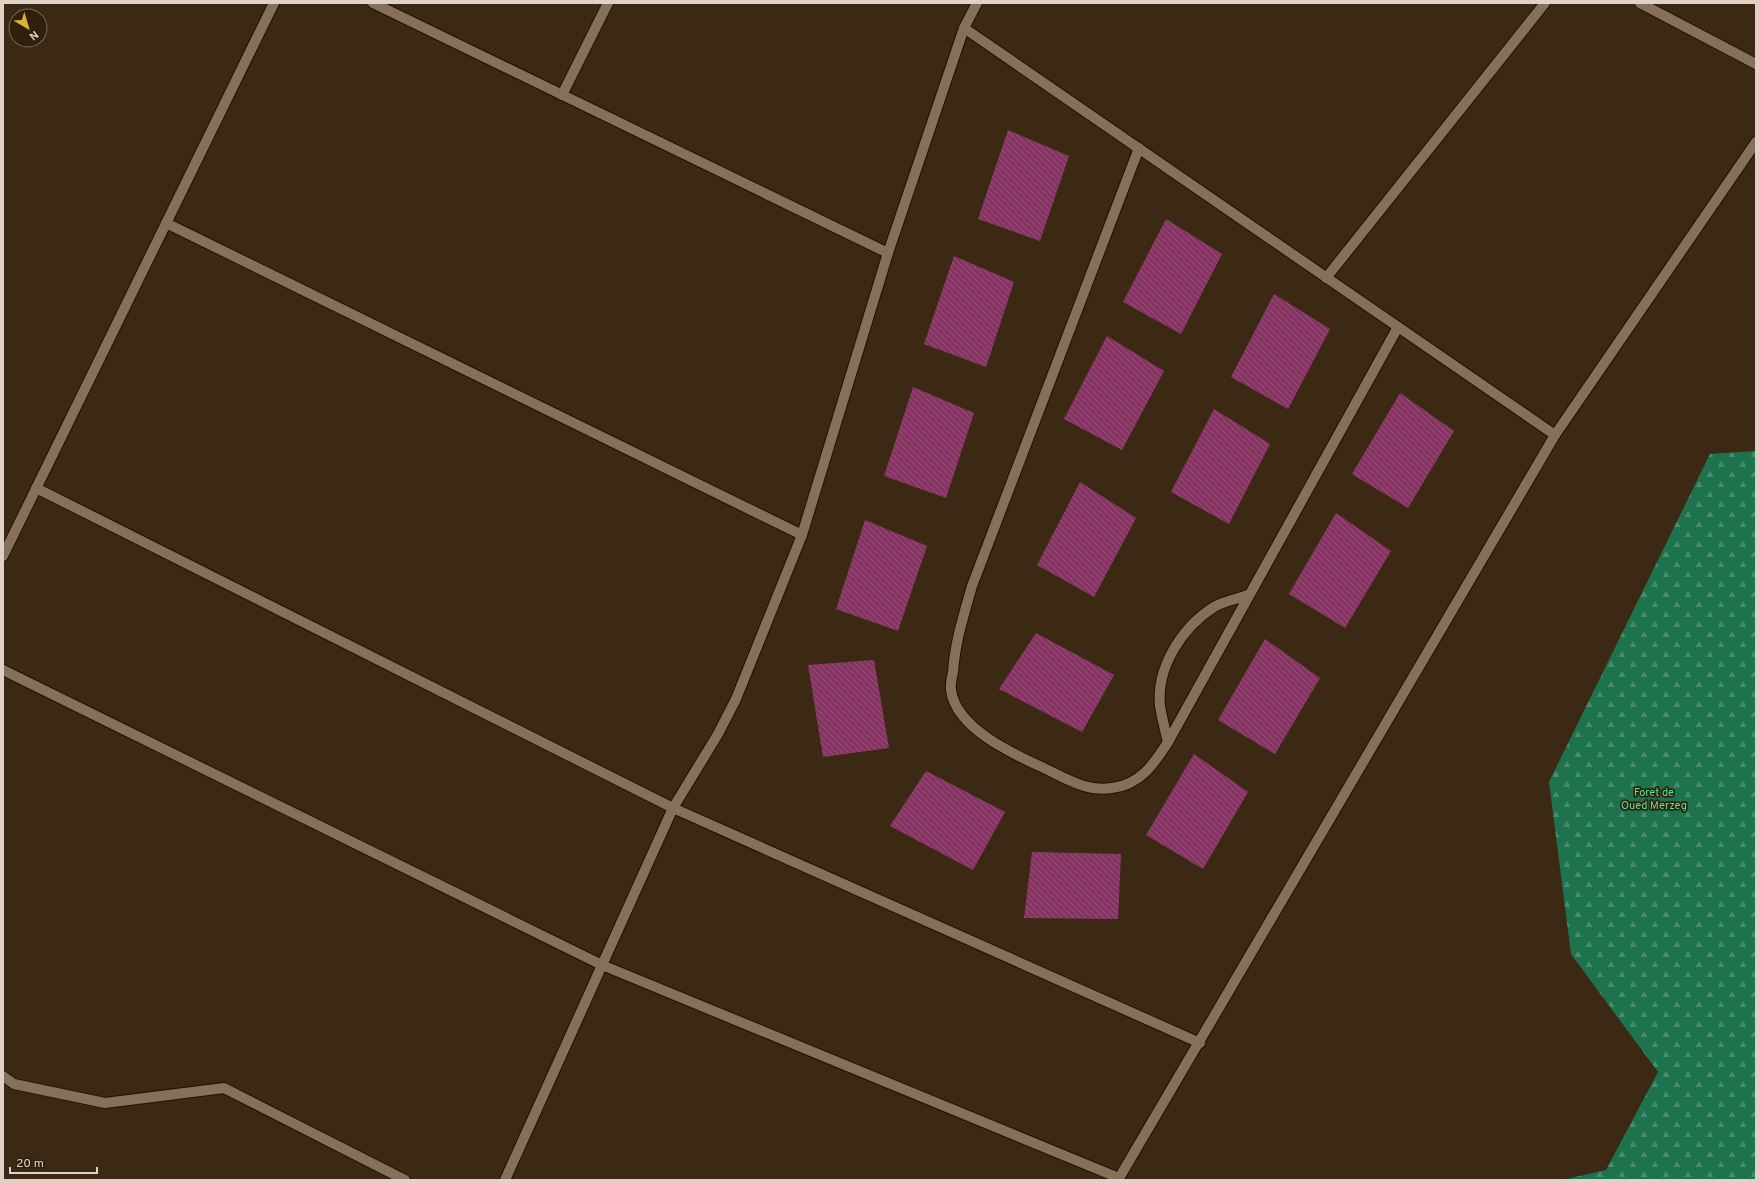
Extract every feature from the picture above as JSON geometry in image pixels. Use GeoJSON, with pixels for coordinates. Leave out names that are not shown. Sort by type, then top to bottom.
{"type":"FeatureCollection","features":[{"type":"Feature","properties":{"kind":"street"},"geometry":{"type":"LineString","coordinates":[[3,556],[274,3]]}},
{"type":"Feature","properties":{"kind":"street"},"geometry":{"type":"LineString","coordinates":[[373,3],[888,253]]}},
{"type":"Feature","properties":{"kind":"street"},"geometry":{"type":"LineString","coordinates":[[562,95],[608,3]]}},
{"type":"Feature","properties":{"kind":"street"},"geometry":{"type":"LineString","coordinates":[[505,1180],[673,808],[718,734],[736,699],[802,535],[888,253],[964,28],[977,3]]}},
{"type":"Feature","properties":{"kind":"street"},"geometry":{"type":"LineString","coordinates":[[1326,278],[1545,3]]}},
{"type":"Feature","properties":{"kind":"street"},"geometry":{"type":"LineString","coordinates":[[1640,3],[1756,64]]}},
{"type":"Feature","properties":{"kind":"street"},"geometry":{"type":"LineString","coordinates":[[964,28],[1555,435]]}},
{"type":"Feature","properties":{"kind":"street"},"geometry":{"type":"LineString","coordinates":[[3,670],[602,965],[1118,1179],[1200,1043],[1555,435],[1756,142]]}},
{"type":"Feature","properties":{"kind":"street"},"geometry":{"type":"LineString","coordinates":[[1138,148],[972,586],[954,653],[951,690],[958,708],[980,732],[995,743],[1006,750],[1079,784],[1096,790],[1120,786],[1142,776],[1154,764],[1168,742],[1398,326]]}},
{"type":"Feature","properties":{"kind":"street"},"geometry":{"type":"LineString","coordinates":[[166,223],[802,535]]}},
{"type":"Feature","properties":{"kind":"street"},"geometry":{"type":"LineString","coordinates":[[36,488],[673,808],[1200,1043]]}},
{"type":"Feature","properties":{"kind":"street"},"geometry":{"type":"LineString","coordinates":[[1168,742],[1160,705],[1161,688],[1166,667],[1174,648],[1199,619],[1214,606],[1248,595]]}},
{"type":"Feature","properties":{"kind":"street"},"geometry":{"type":"LineString","coordinates":[[3,1076],[14,1084],[105,1103],[224,1088],[405,1180]]}},
{"type":"Feature","properties":{"kind":"green space","name":"Foret de Oued Merzeg"},"geometry":{"type":"Polygon","coordinates":[[[1756,451],[1756,1180],[1562,1180],[1606,1170],[1658,1072],[1571,954],[1549,782],[1710,454],[1756,451]]]}},
{"type":"Feature","properties":{"kind":"building"},"geometry":{"type":"Polygon","coordinates":[[[1008,130],[1069,156],[1040,241],[978,219],[1008,130]]]}},
{"type":"Feature","properties":{"kind":"building"},"geometry":{"type":"Polygon","coordinates":[[[1166,219],[1222,254],[1181,334],[1123,302],[1166,219]]]}},
{"type":"Feature","properties":{"kind":"building"},"geometry":{"type":"Polygon","coordinates":[[[954,256],[1014,282],[986,367],[924,344],[954,256]]]}},
{"type":"Feature","properties":{"kind":"building"},"geometry":{"type":"Polygon","coordinates":[[[1274,294],[1330,329],[1288,409],[1231,377],[1274,294]]]}},
{"type":"Feature","properties":{"kind":"building"},"geometry":{"type":"Polygon","coordinates":[[[1107,336],[1164,371],[1122,450],[1064,419],[1107,336]]]}},
{"type":"Feature","properties":{"kind":"building"},"geometry":{"type":"Polygon","coordinates":[[[913,387],[974,413],[946,498],[884,476],[913,387]]]}},
{"type":"Feature","properties":{"kind":"building"},"geometry":{"type":"Polygon","coordinates":[[[1400,393],[1454,431],[1408,508],[1352,474],[1400,393]]]}},
{"type":"Feature","properties":{"kind":"building"},"geometry":{"type":"Polygon","coordinates":[[[1214,409],[1270,444],[1229,524],[1171,492],[1214,409]]]}},
{"type":"Feature","properties":{"kind":"building"},"geometry":{"type":"Polygon","coordinates":[[[1080,482],[1136,518],[1094,597],[1037,565],[1080,482]]]}},
{"type":"Feature","properties":{"kind":"building"},"geometry":{"type":"Polygon","coordinates":[[[1336,513],[1391,551],[1345,628],[1289,594],[1336,513]]]}},
{"type":"Feature","properties":{"kind":"building"},"geometry":{"type":"Polygon","coordinates":[[[865,520],[927,546],[898,631],[836,609],[865,520]]]}},
{"type":"Feature","properties":{"kind":"building"},"geometry":{"type":"Polygon","coordinates":[[[1036,633],[1114,675],[1082,732],[999,689],[1036,633]]]}},
{"type":"Feature","properties":{"kind":"building"},"geometry":{"type":"Polygon","coordinates":[[[1265,639],[1320,678],[1275,754],[1218,720],[1265,639]]]}},
{"type":"Feature","properties":{"kind":"building"},"geometry":{"type":"Polygon","coordinates":[[[874,660],[889,748],[823,757],[808,665],[874,660]]]}},
{"type":"Feature","properties":{"kind":"building"},"geometry":{"type":"Polygon","coordinates":[[[1194,754],[1248,792],[1203,869],[1146,835],[1194,754]]]}},
{"type":"Feature","properties":{"kind":"building"},"geometry":{"type":"Polygon","coordinates":[[[926,771],[1005,812],[973,870],[890,826],[926,771]]]}},
{"type":"Feature","properties":{"kind":"building"},"geometry":{"type":"Polygon","coordinates":[[[1032,852],[1121,854],[1118,919],[1024,918],[1032,852]]]}}]}
